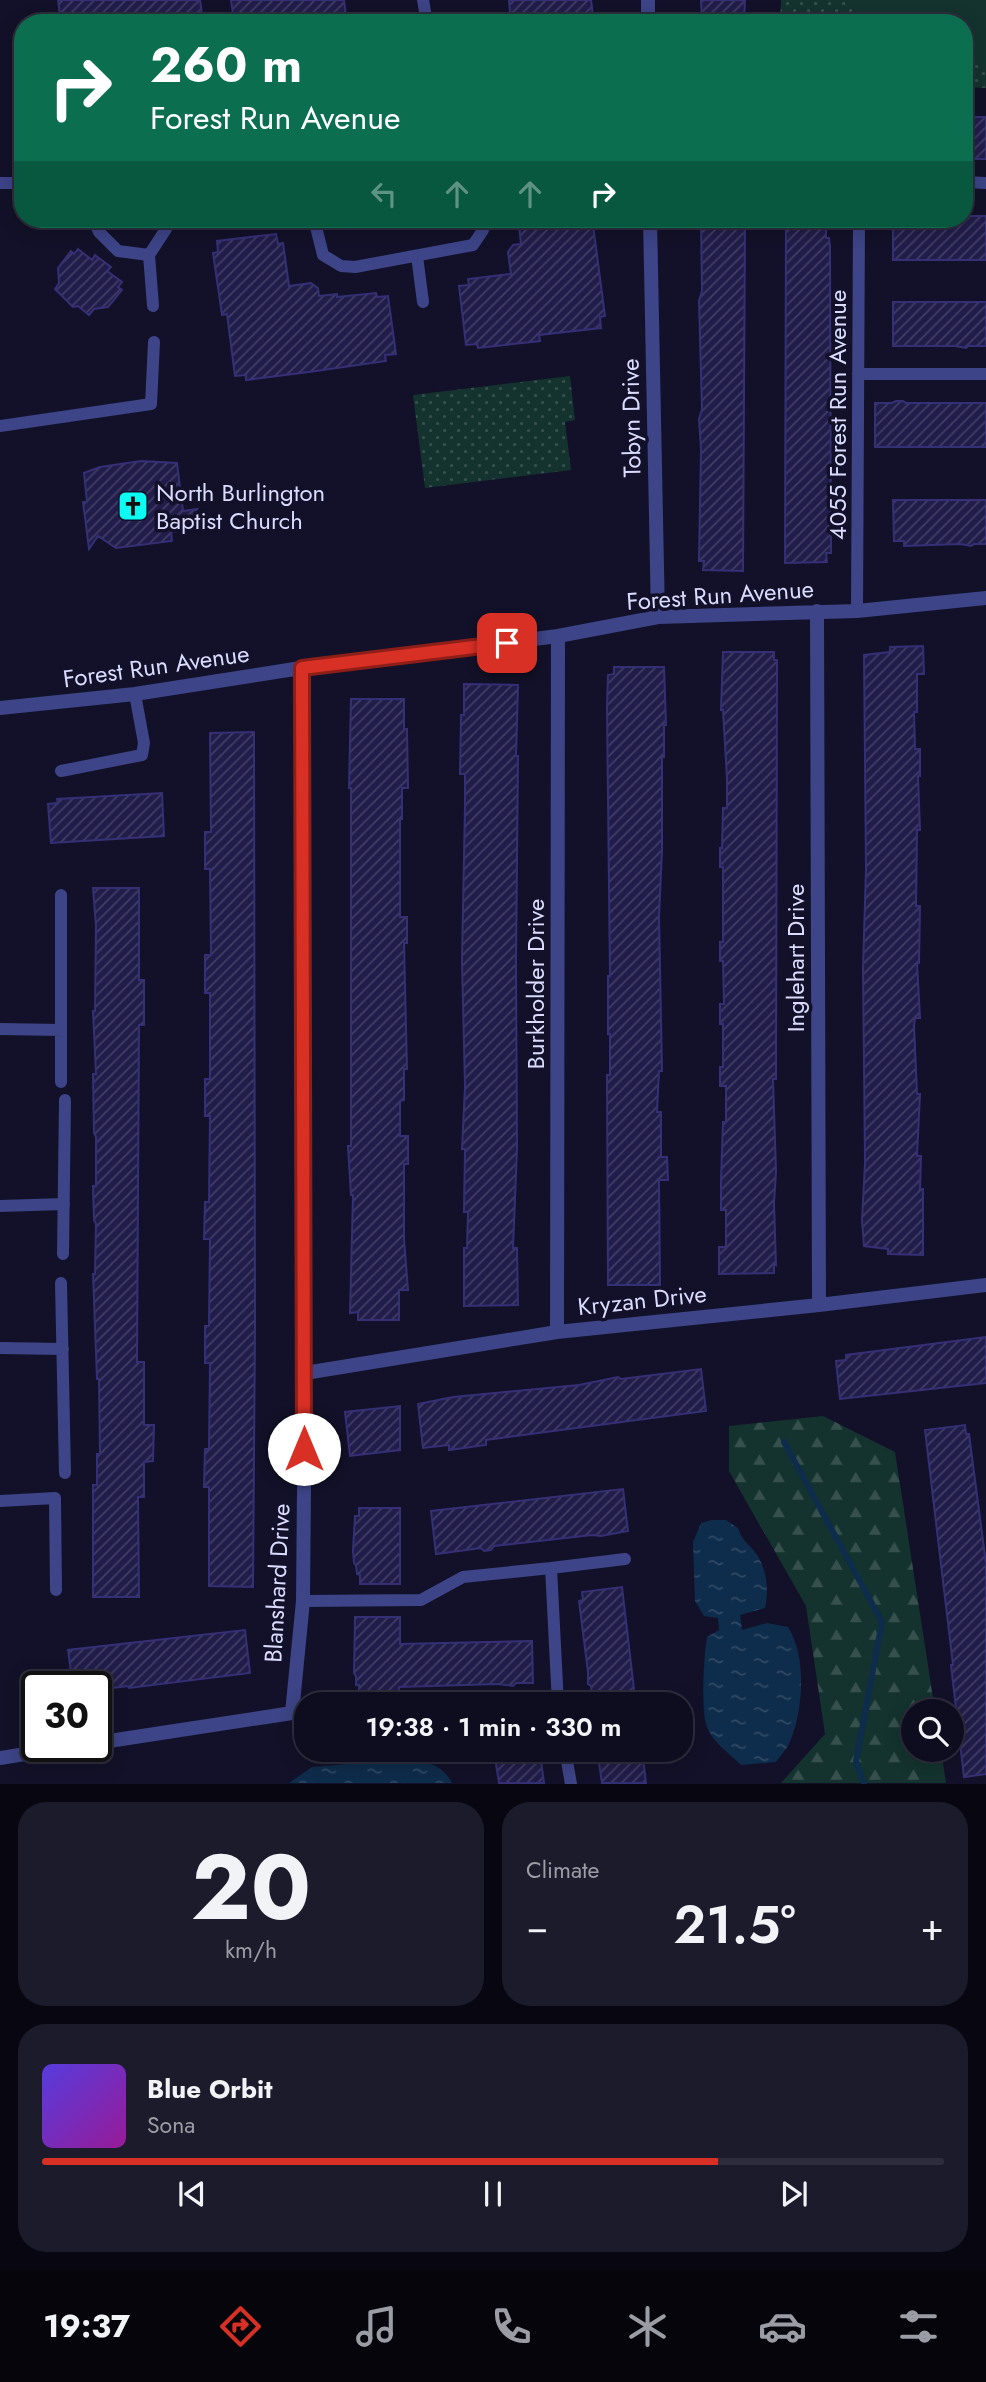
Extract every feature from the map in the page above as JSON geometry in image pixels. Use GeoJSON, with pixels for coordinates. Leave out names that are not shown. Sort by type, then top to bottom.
{"type":"FeatureCollection","features":[{"type":"Feature","properties":{"kind":"street","name":"Tobyn Drive"},"geometry":{"type":"LineString","coordinates":[[650,228],[658,617]]}},
{"type":"Feature","properties":{"kind":"street","name":"Forest Run Avenue"},"geometry":{"type":"LineString","coordinates":[[0,708],[135,694],[302,668],[558,636],[658,617],[858,611],[986,598]]}},
{"type":"Feature","properties":{"kind":"street","name":"Inglehart Drive"},"geometry":{"type":"LineString","coordinates":[[817,611],[820,1305]]}},
{"type":"Feature","properties":{"kind":"street","name":"Burkholder Drive"},"geometry":{"type":"LineString","coordinates":[[557,1332],[558,636]]}},
{"type":"Feature","properties":{"kind":"street","name":"Blanshard Drive"},"geometry":{"type":"LineString","coordinates":[[300,1692],[305,1373],[302,668]]}},
{"type":"Feature","properties":{"kind":"street","name":"Kryzan Drive"},"geometry":{"type":"LineString","coordinates":[[305,1373],[557,1332],[986,1285]]}},
{"type":"Feature","properties":{"kind":"street","name":"Blanshard Drive"},"geometry":{"type":"LineString","coordinates":[[112,1741],[294,1714]]}},
{"type":"Feature","properties":{"kind":"street"},"geometry":{"type":"LineString","coordinates":[[0,1758],[21,1755]]}},
{"type":"Feature","properties":{"kind":"lane"},"geometry":{"type":"LineString","coordinates":[[97,228],[118,251],[149,255]]}},
{"type":"Feature","properties":{"kind":"lane"},"geometry":{"type":"LineString","coordinates":[[153,306],[149,255],[166,228]]}},
{"type":"Feature","properties":{"kind":"lane"},"geometry":{"type":"LineString","coordinates":[[316,228],[323,255],[341,266],[355,268],[473,245],[482,228]]}},
{"type":"Feature","properties":{"kind":"lane","name":"4055 Forest Run Avenue"},"geometry":{"type":"LineString","coordinates":[[858,611],[859,228]]}},
{"type":"Feature","properties":{"kind":"lane"},"geometry":{"type":"LineString","coordinates":[[417,256],[423,302]]}},
{"type":"Feature","properties":{"kind":"lane"},"geometry":{"type":"LineString","coordinates":[[0,426],[151,404],[154,342]]}},
{"type":"Feature","properties":{"kind":"lane"},"geometry":{"type":"LineString","coordinates":[[858,374],[986,374]]}},
{"type":"Feature","properties":{"kind":"lane"},"geometry":{"type":"LineString","coordinates":[[61,771],[142,755],[144,743],[135,694]]}},
{"type":"Feature","properties":{"kind":"lane"},"geometry":{"type":"LineString","coordinates":[[61,895],[61,1082]]}},
{"type":"Feature","properties":{"kind":"lane"},"geometry":{"type":"LineString","coordinates":[[0,1029],[61,1030]]}},
{"type":"Feature","properties":{"kind":"lane"},"geometry":{"type":"LineString","coordinates":[[63,1254],[65,1100]]}},
{"type":"Feature","properties":{"kind":"lane"},"geometry":{"type":"LineString","coordinates":[[0,1206],[64,1204]]}},
{"type":"Feature","properties":{"kind":"lane"},"geometry":{"type":"LineString","coordinates":[[61,1283],[65,1473]]}},
{"type":"Feature","properties":{"kind":"lane"},"geometry":{"type":"LineString","coordinates":[[0,1348],[63,1349]]}},
{"type":"Feature","properties":{"kind":"lane"},"geometry":{"type":"LineString","coordinates":[[0,1501],[55,1498],[55,1590]]}},
{"type":"Feature","properties":{"kind":"lane"},"geometry":{"type":"LineString","coordinates":[[303,1601],[421,1600],[463,1577],[625,1559]]}},
{"type":"Feature","properties":{"kind":"lane"},"geometry":{"type":"LineString","coordinates":[[551,1568],[557,1692]]}},
{"type":"Feature","properties":{"kind":"lane"},"geometry":{"type":"LineString","coordinates":[[568,1762],[572,1783]]}},
{"type":"Feature","properties":{"kind":"green space"},"geometry":{"type":"Polygon","coordinates":[[[781,0],[986,0],[986,88],[973,87],[973,14],[780,14],[781,0]]]}},
{"type":"Feature","properties":{"kind":"green space"},"geometry":{"type":"Polygon","coordinates":[[[846,0],[986,0],[986,61],[973,60],[973,14],[864,14],[846,0]]]}},
{"type":"Feature","properties":{"kind":"green space"},"geometry":{"type":"Polygon","coordinates":[[[570,376],[575,420],[565,422],[571,470],[425,488],[413,395],[570,376]]]}},
{"type":"Feature","properties":{"kind":"green space"},"geometry":{"type":"Polygon","coordinates":[[[823,1416],[895,1452],[933,1699],[901,1699],[901,1762],[943,1762],[946,1783],[781,1783],[825,1734],[806,1606],[729,1471],[729,1426],[823,1416]]]}},
{"type":"Feature","properties":{"kind":"water"},"geometry":{"type":"Polygon","coordinates":[[[726,1520],[738,1528],[757,1555],[765,1574],[765,1608],[740,1615],[742,1630],[767,1623],[788,1627],[798,1653],[801,1683],[798,1713],[790,1742],[776,1762],[741,1765],[716,1741],[706,1724],[703,1694],[707,1637],[719,1630],[718,1618],[704,1616],[695,1601],[693,1542],[701,1523],[726,1520]]]}},
{"type":"Feature","properties":{"kind":"water"},"geometry":{"type":"Polygon","coordinates":[[[371,1762],[422,1762],[439,1768],[452,1783],[289,1783],[312,1767],[371,1762]]]}},
{"type":"Feature","properties":{"kind":"building"},"geometry":{"type":"Polygon","coordinates":[[[58,0],[200,0],[202,14],[60,14],[58,0]]]}},
{"type":"Feature","properties":{"kind":"building"},"geometry":{"type":"Polygon","coordinates":[[[231,0],[344,0],[346,14],[233,14],[231,0]]]}},
{"type":"Feature","properties":{"kind":"building"},"geometry":{"type":"Polygon","coordinates":[[[509,0],[591,0],[593,14],[511,14],[509,0]]]}},
{"type":"Feature","properties":{"kind":"building"},"geometry":{"type":"Polygon","coordinates":[[[701,0],[745,0],[744,14],[702,14],[701,0]]]}},
{"type":"Feature","properties":{"kind":"building"},"geometry":{"type":"Polygon","coordinates":[[[973,117],[986,117],[986,159],[973,159],[973,117]]]}},
{"type":"Feature","properties":{"kind":"building"},"geometry":{"type":"Polygon","coordinates":[[[973,216],[986,216],[986,260],[893,260],[893,228],[973,228],[973,216]]]}},
{"type":"Feature","properties":{"kind":"building"},"geometry":{"type":"Polygon","coordinates":[[[519,228],[593,228],[605,316],[600,317],[601,328],[539,335],[540,341],[478,348],[477,344],[466,345],[459,286],[469,285],[468,279],[511,274],[508,252],[513,245],[521,244],[519,228]]]}},
{"type":"Feature","properties":{"kind":"building"},"geometry":{"type":"Polygon","coordinates":[[[701,228],[745,228],[743,571],[703,570],[704,561],[699,561],[699,419],[702,409],[699,301],[702,291],[701,228]]]}},
{"type":"Feature","properties":{"kind":"building"},"geometry":{"type":"Polygon","coordinates":[[[786,228],[826,228],[826,238],[829,238],[830,246],[831,553],[826,553],[827,562],[785,563],[786,228]]]}},
{"type":"Feature","properties":{"kind":"building"},"geometry":{"type":"Polygon","coordinates":[[[276,234],[278,244],[283,243],[289,286],[311,283],[318,288],[319,296],[376,293],[377,297],[388,296],[396,354],[385,355],[386,361],[309,372],[246,380],[246,375],[235,376],[227,314],[222,315],[213,253],[218,252],[217,241],[276,234]]]}},
{"type":"Feature","properties":{"kind":"building"},"geometry":{"type":"Polygon","coordinates":[[[78,249],[92,260],[95,255],[111,267],[107,271],[122,282],[118,287],[122,290],[108,307],[94,309],[89,315],[78,306],[73,307],[55,289],[59,283],[58,268],[71,251],[74,254],[78,249]]]}},
{"type":"Feature","properties":{"kind":"building"},"geometry":{"type":"Polygon","coordinates":[[[893,302],[986,302],[986,346],[893,346],[893,302]]]}},
{"type":"Feature","properties":{"kind":"building"},"geometry":{"type":"Polygon","coordinates":[[[875,403],[986,403],[986,447],[875,447],[875,403]]]}},
{"type":"Feature","properties":{"kind":"building","name":"North Burlington Baptist Church"},"geometry":{"type":"Polygon","coordinates":[[[141,461],[177,463],[183,511],[197,509],[181,531],[171,532],[172,541],[116,548],[98,536],[89,549],[83,502],[87,502],[84,473],[100,467],[141,461]]]}},
{"type":"Feature","properties":{"kind":"building"},"geometry":{"type":"Polygon","coordinates":[[[893,500],[986,500],[986,544],[904,546],[904,541],[894,541],[893,500]]]}},
{"type":"Feature","properties":{"kind":"building"},"geometry":{"type":"Polygon","coordinates":[[[923,646],[924,674],[917,674],[917,712],[914,712],[915,749],[920,749],[916,906],[920,906],[917,963],[920,1018],[915,1018],[914,1026],[917,1094],[920,1094],[917,1156],[921,1156],[920,1189],[923,1189],[923,1255],[888,1254],[888,1249],[864,1246],[862,1220],[865,1163],[864,655],[890,652],[890,647],[923,646]]]}},
{"type":"Feature","properties":{"kind":"building"},"geometry":{"type":"Polygon","coordinates":[[[723,652],[774,652],[774,660],[777,660],[774,1273],[719,1274],[719,1247],[726,1247],[726,1210],[721,1210],[721,1179],[726,1086],[720,1086],[723,1024],[720,1024],[720,1004],[724,1004],[723,961],[720,961],[720,942],[723,942],[723,867],[720,867],[720,848],[723,808],[727,808],[721,710],[723,652]]]}},
{"type":"Feature","properties":{"kind":"building"},"geometry":{"type":"Polygon","coordinates":[[[614,667],[664,667],[666,725],[662,757],[659,917],[662,1071],[659,1071],[657,1112],[661,1112],[661,1157],[667,1157],[668,1180],[659,1180],[660,1285],[608,1285],[607,1075],[610,1075],[610,976],[607,707],[608,675],[614,674],[614,667]]]}},
{"type":"Feature","properties":{"kind":"building"},"geometry":{"type":"Polygon","coordinates":[[[464,684],[518,685],[517,1149],[513,1248],[517,1248],[518,1305],[464,1306],[464,1248],[467,1248],[468,1212],[464,1212],[465,1149],[462,1149],[465,1087],[462,961],[465,774],[460,774],[464,684]]]}},
{"type":"Feature","properties":{"kind":"building"},"geometry":{"type":"Polygon","coordinates":[[[351,699],[404,699],[404,729],[407,729],[408,788],[402,788],[400,819],[400,917],[407,917],[407,943],[404,943],[407,1069],[404,1069],[404,1100],[400,1101],[400,1136],[408,1136],[408,1164],[404,1164],[404,1239],[408,1290],[399,1290],[399,1320],[358,1320],[358,1312],[350,1313],[353,1195],[348,1146],[351,1146],[351,699]]]}},
{"type":"Feature","properties":{"kind":"building"},"geometry":{"type":"Polygon","coordinates":[[[254,732],[253,1587],[209,1586],[209,1487],[204,1487],[205,1449],[209,1449],[210,1363],[205,1363],[205,1326],[209,1326],[210,1239],[204,1239],[205,1202],[209,1202],[210,1116],[205,1116],[205,1079],[210,1079],[210,993],[205,993],[205,955],[211,955],[210,869],[205,869],[205,832],[211,832],[210,733],[254,732]]]}},
{"type":"Feature","properties":{"kind":"building"},"geometry":{"type":"Polygon","coordinates":[[[162,793],[164,836],[51,843],[48,804],[58,803],[57,799],[162,793]]]}},
{"type":"Feature","properties":{"kind":"building"},"geometry":{"type":"Polygon","coordinates":[[[93,888],[139,888],[139,980],[144,980],[144,1025],[139,1025],[137,1362],[144,1362],[144,1425],[154,1425],[153,1461],[144,1462],[144,1497],[138,1497],[139,1597],[93,1597],[93,1485],[97,1485],[97,1454],[100,1454],[93,1274],[96,1224],[93,1186],[96,1186],[96,1137],[93,1074],[96,1074],[93,1011],[96,926],[93,888]]]}},
{"type":"Feature","properties":{"kind":"building"},"geometry":{"type":"Polygon","coordinates":[[[986,1337],[986,1383],[840,1399],[836,1361],[846,1360],[846,1355],[986,1337]]]}},
{"type":"Feature","properties":{"kind":"building"},"geometry":{"type":"Polygon","coordinates":[[[701,1369],[706,1411],[486,1440],[486,1445],[449,1450],[449,1445],[423,1448],[418,1404],[453,1397],[579,1385],[618,1377],[621,1379],[701,1369]]]}},
{"type":"Feature","properties":{"kind":"building"},"geometry":{"type":"Polygon","coordinates":[[[400,1406],[400,1450],[350,1456],[345,1412],[400,1406]]]}},
{"type":"Feature","properties":{"kind":"building"},"geometry":{"type":"Polygon","coordinates":[[[965,1425],[966,1434],[969,1434],[986,1564],[986,1774],[964,1777],[964,1699],[955,1699],[925,1430],[965,1425]]]}},
{"type":"Feature","properties":{"kind":"building"},"geometry":{"type":"Polygon","coordinates":[[[623,1489],[628,1531],[494,1546],[491,1550],[484,1551],[481,1548],[436,1554],[431,1511],[623,1489]]]}},
{"type":"Feature","properties":{"kind":"building"},"geometry":{"type":"Polygon","coordinates":[[[359,1508],[400,1508],[400,1584],[360,1584],[353,1551],[355,1516],[359,1516],[359,1508]]]}},
{"type":"Feature","properties":{"kind":"building"},"geometry":{"type":"Polygon","coordinates":[[[622,1587],[634,1692],[592,1692],[588,1684],[579,1601],[583,1600],[582,1592],[622,1587]]]}},
{"type":"Feature","properties":{"kind":"building"},"geometry":{"type":"Polygon","coordinates":[[[355,1617],[400,1617],[400,1644],[532,1641],[533,1683],[516,1683],[513,1686],[498,1684],[399,1687],[399,1692],[359,1692],[354,1673],[355,1617]]]}},
{"type":"Feature","properties":{"kind":"building"},"geometry":{"type":"Polygon","coordinates":[[[245,1630],[250,1673],[112,1688],[112,1671],[71,1671],[68,1650],[245,1630]]]}},
{"type":"Feature","properties":{"kind":"building"},"geometry":{"type":"Polygon","coordinates":[[[496,1762],[541,1762],[544,1783],[499,1783],[496,1762]]]}},
{"type":"Feature","properties":{"kind":"building"},"geometry":{"type":"Polygon","coordinates":[[[599,1762],[643,1762],[646,1783],[602,1783],[599,1762]]]}},
{"type":"Feature","properties":{"kind":"waterway"},"geometry":{"type":"LineString","coordinates":[[784,1442],[882,1622],[856,1761],[864,1784]]}},
{"type":"Feature","properties":{"kind":"place","name":"North Burlington Baptist Church"},"geometry":{"type":"Point","coordinates":[133,506]}},
{"type":"Feature","properties":{"kind":"route"},"geometry":{"type":"LineString","coordinates":[[304,1449],[302,668],[507,643]]}}]}
